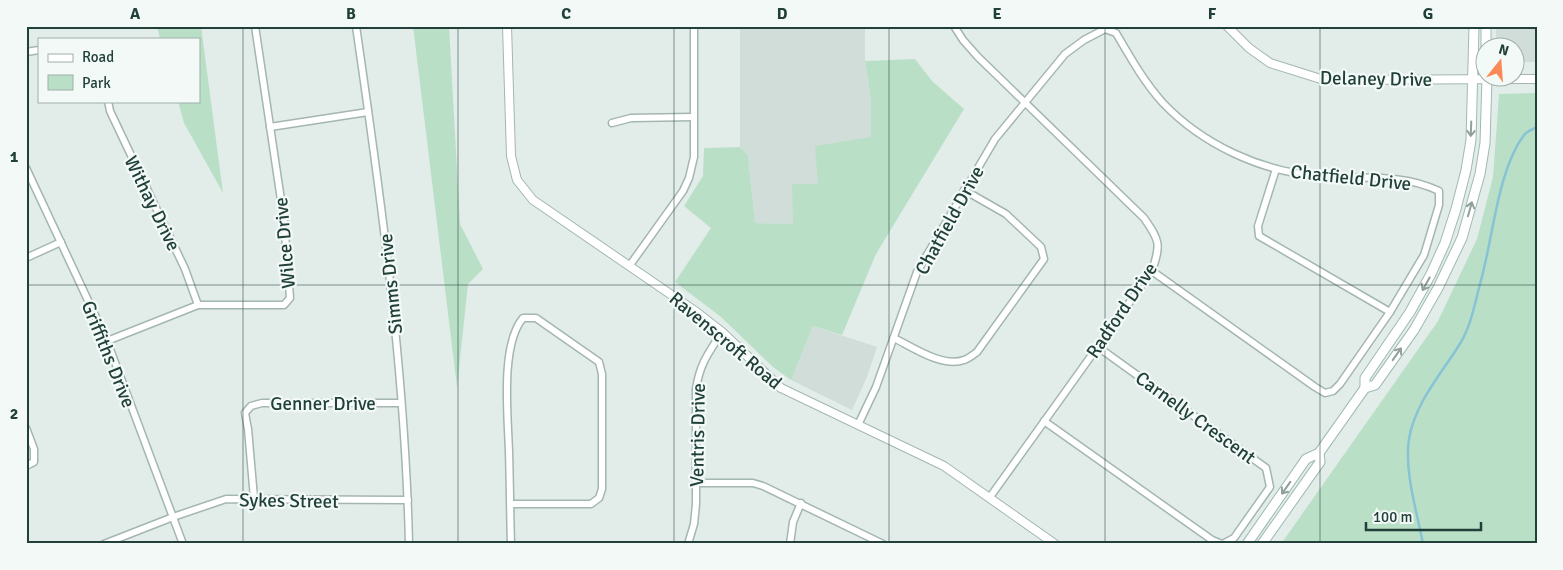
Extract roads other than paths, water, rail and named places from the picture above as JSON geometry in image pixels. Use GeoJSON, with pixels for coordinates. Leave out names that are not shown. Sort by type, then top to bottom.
{"type":"FeatureCollection","features":[{"type":"Feature","properties":{"kind":"main road"},"geometry":{"type":"LineString","coordinates":[[1474,26],[1476,41]]}},
{"type":"Feature","properties":{"kind":"main road"},"geometry":{"type":"LineString","coordinates":[[1365,388],[1365,378],[1410,312],[1432,274],[1445,243],[1466,170],[1480,88]]}},
{"type":"Feature","properties":{"kind":"main road"},"geometry":{"type":"LineString","coordinates":[[1246,544],[1306,460],[1319,453],[1365,388],[1375,384],[1414,330],[1438,288],[1462,238],[1480,174],[1485,143],[1482,88]]}},
{"type":"Feature","properties":{"kind":"main road"},"geometry":{"type":"LineString","coordinates":[[1262,544],[1320,462],[1319,453]]}},
{"type":"Feature","properties":{"kind":"street","name":"Wilce Drive"},"geometry":{"type":"LineString","coordinates":[[106,342],[198,305],[284,305],[290,298],[284,220],[255,26]]}},
{"type":"Feature","properties":{"kind":"street","name":"Simms Drive"},"geometry":{"type":"LineString","coordinates":[[356,26],[385,231],[401,403],[409,544]]}},
{"type":"Feature","properties":{"kind":"street","name":"Ravenscroft Road"},"geometry":{"type":"LineString","coordinates":[[507,26],[511,156],[517,180],[533,200],[696,310],[781,388],[944,466],[1055,544]]}},
{"type":"Feature","properties":{"kind":"street"},"geometry":{"type":"LineString","coordinates":[[630,265],[682,191],[689,178],[694,157],[694,26]]}},
{"type":"Feature","properties":{"kind":"street","name":"Radford Drive"},"geometry":{"type":"LineString","coordinates":[[954,26],[978,57],[1144,218],[1156,235],[1159,250],[1152,271],[990,497]]}},
{"type":"Feature","properties":{"kind":"street","name":"Delaney Drive"},"geometry":{"type":"LineString","coordinates":[[1227,26],[1249,48],[1270,63],[1324,80],[1476,79]]}},
{"type":"Feature","properties":{"kind":"street","name":"Chatfield Drive"},"geometry":{"type":"LineString","coordinates":[[858,424],[876,387],[917,272],[995,139],[1065,54],[1084,40],[1105,30],[1116,33],[1138,71],[1162,102],[1200,134],[1229,151],[1276,169],[1318,176],[1390,177],[1439,191],[1439,205],[1424,255],[1390,312],[1340,384],[1333,391],[1325,393],[1152,271]]}},
{"type":"Feature","properties":{"kind":"street","name":"Withay Drive"},"geometry":{"type":"LineString","coordinates":[[108,102],[110,111],[185,269],[198,305]]}},
{"type":"Feature","properties":{"kind":"street"},"geometry":{"type":"LineString","coordinates":[[270,127],[368,112]]}},
{"type":"Feature","properties":{"kind":"street"},"geometry":{"type":"LineString","coordinates":[[612,123],[631,118],[693,117]]}},
{"type":"Feature","properties":{"kind":"street","name":"Griffiths Drive"},"geometry":{"type":"LineString","coordinates":[[26,168],[106,342],[182,544]]}},
{"type":"Feature","properties":{"kind":"street"},"geometry":{"type":"LineString","coordinates":[[1276,169],[1258,226],[1259,236],[1390,312]]}},
{"type":"Feature","properties":{"kind":"street"},"geometry":{"type":"LineString","coordinates":[[894,338],[950,363],[964,360],[977,352],[1044,259],[1041,247],[1006,214],[964,190]]}},
{"type":"Feature","properties":{"kind":"street"},"geometry":{"type":"LineString","coordinates":[[26,258],[60,242]]}},
{"type":"Feature","properties":{"kind":"street"},"geometry":{"type":"LineString","coordinates":[[510,504],[592,504],[599,498],[602,489],[602,374],[599,362],[536,318],[523,318],[517,325],[507,379],[510,504],[511,544]]}},
{"type":"Feature","properties":{"kind":"street","name":"Ventris Drive"},"geometry":{"type":"LineString","coordinates":[[688,544],[694,524],[697,484],[696,389],[698,375],[702,362],[722,332]]}},
{"type":"Feature","properties":{"kind":"street","name":"Carnelly Crescent"},"geometry":{"type":"LineString","coordinates":[[1044,421],[1212,540],[1223,544],[1234,538],[1270,487],[1266,468],[1098,347]]}},
{"type":"Feature","properties":{"kind":"street","name":"Genner Drive"},"geometry":{"type":"LineString","coordinates":[[254,498],[245,414],[251,406],[262,403],[401,403]]}},
{"type":"Feature","properties":{"kind":"street"},"geometry":{"type":"LineString","coordinates":[[26,428],[34,449],[34,462],[26,466]]}},
{"type":"Feature","properties":{"kind":"street"},"geometry":{"type":"LineString","coordinates":[[697,484],[753,483],[763,486],[883,544]]}},
{"type":"Feature","properties":{"kind":"street","name":"Sykes Street"},"geometry":{"type":"LineString","coordinates":[[104,544],[173,516],[226,499],[408,500]]}},
{"type":"Feature","properties":{"kind":"street"},"geometry":{"type":"LineString","coordinates":[[790,544],[793,522],[801,503]]}},
{"type":"Feature","properties":{"kind":"waterway"},"geometry":{"type":"LineString","coordinates":[[1423,544],[1408,465],[1409,439],[1412,425],[1423,400],[1461,342],[1467,328],[1485,266],[1497,207],[1508,167],[1524,135],[1537,127]]}}]}
